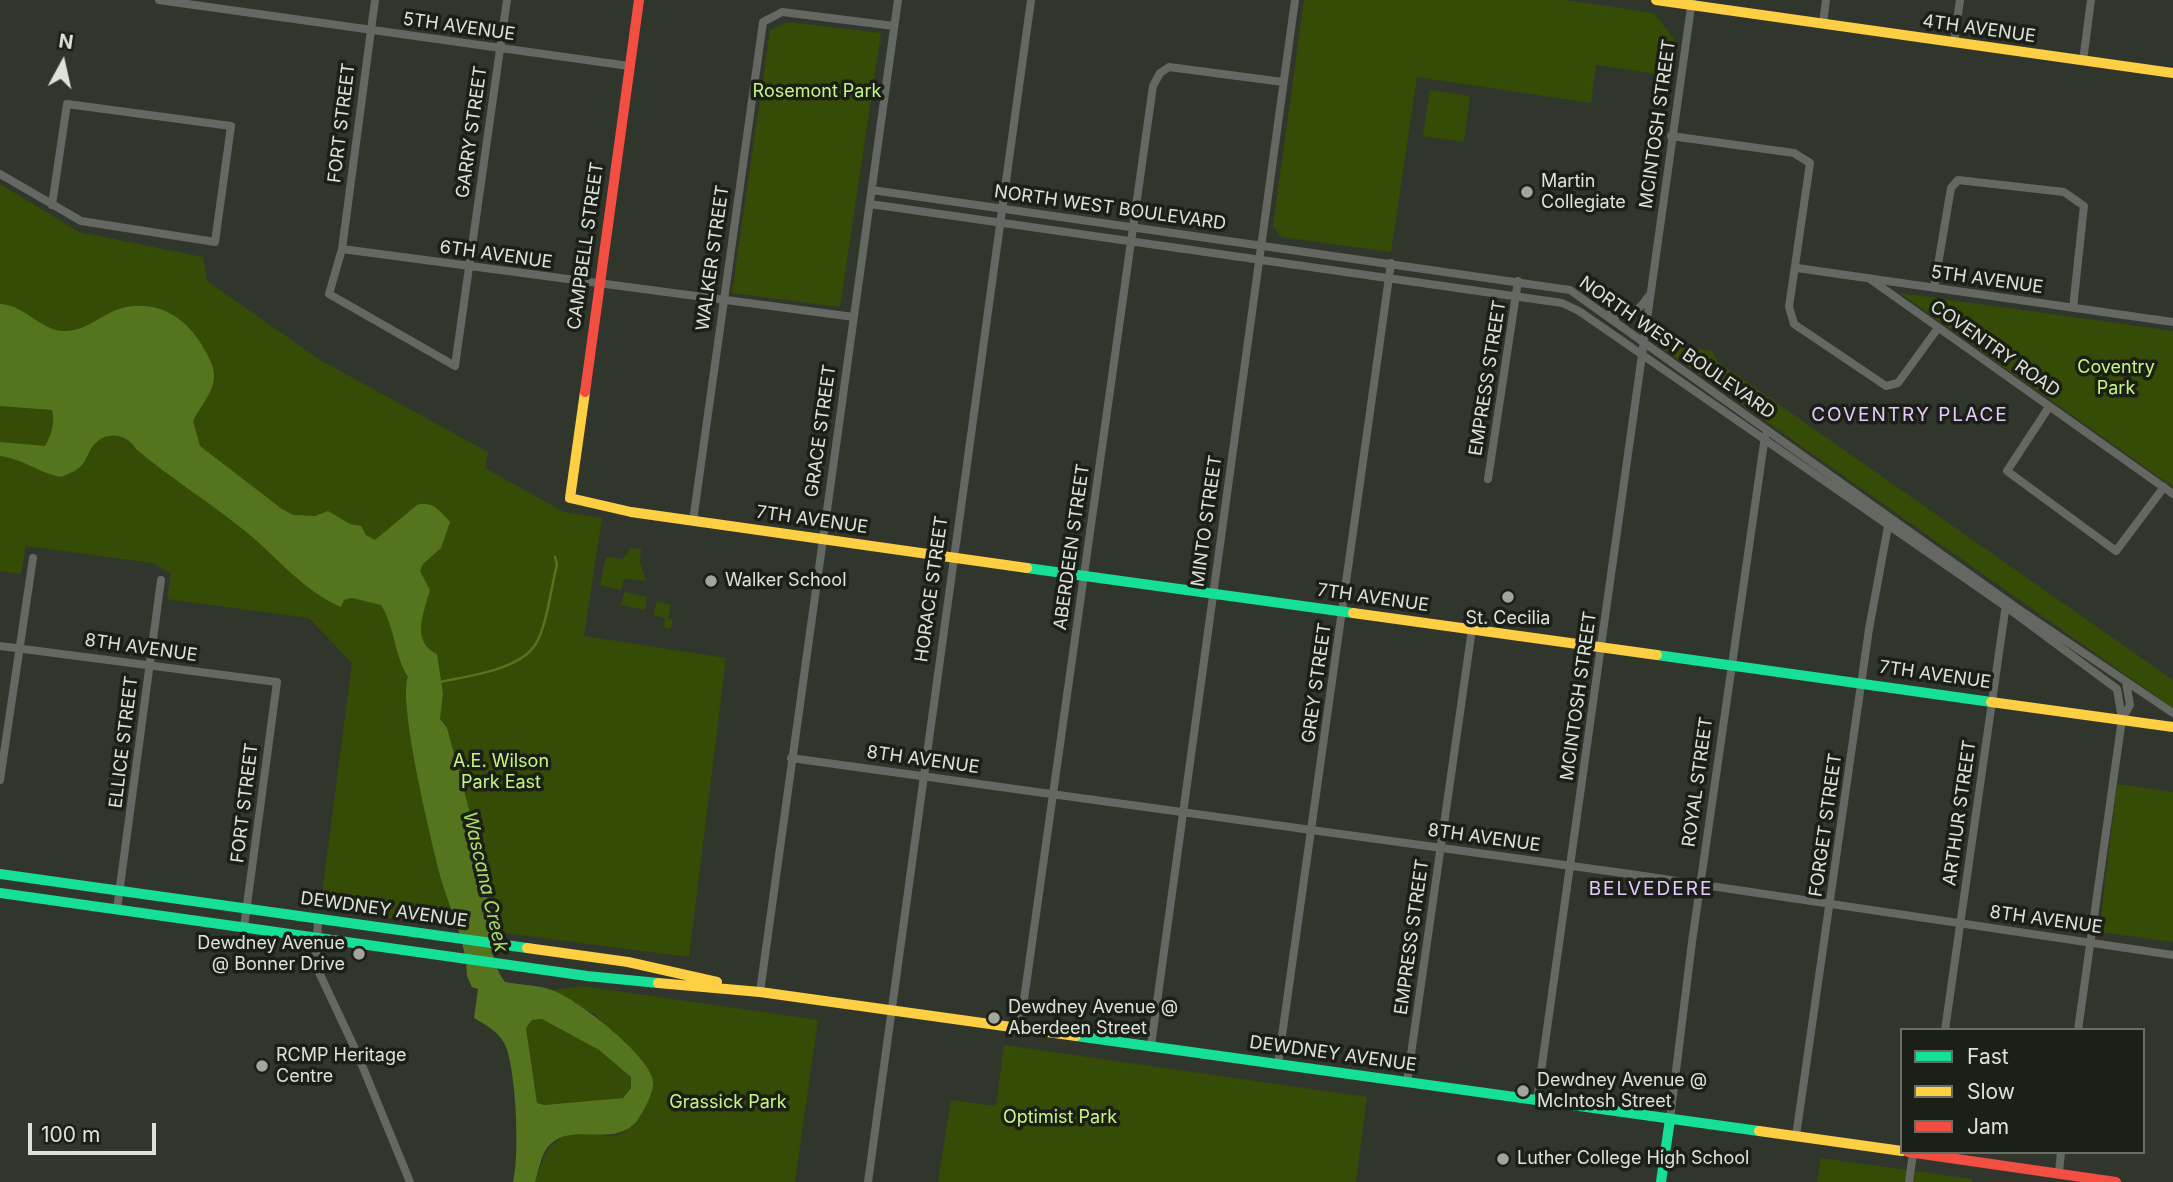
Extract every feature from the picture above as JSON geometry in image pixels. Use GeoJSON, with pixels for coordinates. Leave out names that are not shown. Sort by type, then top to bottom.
{"type":"FeatureCollection","features":[{"type":"Feature","properties":{"kind":"main road","name":"CAMPBELL STREET"},"geometry":{"type":"LineString","coordinates":[[570,498],[639,0]]}},
{"type":"Feature","properties":{"kind":"main road","name":"4TH AVENUE"},"geometry":{"type":"LineString","coordinates":[[1656,0],[1691,2],[1823,24],[2173,73]]}},
{"type":"Feature","properties":{"kind":"main road","name":"7TH AVENUE"},"geometry":{"type":"LineString","coordinates":[[570,498],[631,512],[693,521],[2173,726]]}},
{"type":"Feature","properties":{"kind":"main road","name":"DEWDNEY AVENUE"},"geometry":{"type":"LineString","coordinates":[[0,874],[628,962],[760,992]]}},
{"type":"Feature","properties":{"kind":"main road","name":"DEWDNEY AVENUE"},"geometry":{"type":"LineString","coordinates":[[0,893],[526,967],[760,992],[1900,1151]]}},
{"type":"Feature","properties":{"kind":"main road","name":"ROYAL STREET"},"geometry":{"type":"LineString","coordinates":[[1661,1182],[1670,1119]]}},
{"type":"Feature","properties":{"kind":"main road"},"geometry":{"type":"LineString","coordinates":[[1927,1154],[2116,1182]]}},
{"type":"Feature","properties":{"kind":"street","name":"5TH AVENUE"},"geometry":{"type":"LineString","coordinates":[[159,0],[629,66]]}},
{"type":"Feature","properties":{"kind":"street"},"geometry":{"type":"LineString","coordinates":[[242,12],[244,0]]}},
{"type":"Feature","properties":{"kind":"street","name":"FORT STREET"},"geometry":{"type":"LineString","coordinates":[[374,0],[342,249],[329,294],[455,366],[469,268]]}},
{"type":"Feature","properties":{"kind":"street","name":"GARRY STREET"},"geometry":{"type":"LineString","coordinates":[[469,268],[507,0]]}},
{"type":"Feature","properties":{"kind":"street","name":"GRACE STREET"},"geometry":{"type":"LineString","coordinates":[[760,992],[898,0]]}},
{"type":"Feature","properties":{"kind":"street","name":"HORACE STREET"},"geometry":{"type":"LineString","coordinates":[[868,1182],[1031,0]]}},
{"type":"Feature","properties":{"kind":"street","name":"MINTO STREET"},"geometry":{"type":"LineString","coordinates":[[1151,1046],[1295,0]]}},
{"type":"Feature","properties":{"kind":"street"},"geometry":{"type":"LineString","coordinates":[[1823,24],[1826,0]]}},
{"type":"Feature","properties":{"kind":"street"},"geometry":{"type":"LineString","coordinates":[[1954,43],[1960,0]]}},
{"type":"Feature","properties":{"kind":"street"},"geometry":{"type":"LineString","coordinates":[[2083,61],[2091,0]]}},
{"type":"Feature","properties":{"kind":"street","name":"MCINTOSH STREET"},"geometry":{"type":"LineString","coordinates":[[1537,1100],[1691,2]]}},
{"type":"Feature","properties":{"kind":"street","name":"WALKER STREET"},"geometry":{"type":"LineString","coordinates":[[693,521],[763,22],[782,12],[894,26]]}},
{"type":"Feature","properties":{"kind":"street","name":"ABERDEEN STREET"},"geometry":{"type":"LineString","coordinates":[[1020,1028],[1153,86],[1160,73],[1169,66],[1283,82]]}},
{"type":"Feature","properties":{"kind":"street"},"geometry":{"type":"LineString","coordinates":[[0,174],[52,205],[81,221],[215,242],[231,126],[67,104],[52,205]]}},
{"type":"Feature","properties":{"kind":"street"},"geometry":{"type":"LineString","coordinates":[[1671,136],[1794,153],[1811,163],[1797,268],[1788,307],[1794,324],[1886,387],[1898,383],[1938,328]]}},
{"type":"Feature","properties":{"kind":"street"},"geometry":{"type":"LineString","coordinates":[[1934,288],[1951,188],[1958,180],[2064,192],[2084,206],[2073,308]]}},
{"type":"Feature","properties":{"kind":"street","name":"NORTH WEST BOULEVARD"},"geometry":{"type":"LineString","coordinates":[[872,190],[1570,290],[1605,312],[1766,434],[2006,604],[2108,680],[2120,697],[2123,719]]}},
{"type":"Feature","properties":{"kind":"street","name":"NORTH WEST BOULEVARD"},"geometry":{"type":"LineString","coordinates":[[870,204],[1562,303],[1766,434]]}},
{"type":"Feature","properties":{"kind":"street","name":"6TH AVENUE"},"geometry":{"type":"LineString","coordinates":[[342,249],[469,268],[854,317]]}},
{"type":"Feature","properties":{"kind":"street","name":"GREY STREET"},"geometry":{"type":"LineString","coordinates":[[1278,1064],[1391,263]]}},
{"type":"Feature","properties":{"kind":"street","name":"5TH AVENUE"},"geometry":{"type":"LineString","coordinates":[[1797,268],[2173,322]]}},
{"type":"Feature","properties":{"kind":"street","name":"COVENTRY ROAD"},"geometry":{"type":"LineString","coordinates":[[1868,278],[2173,494]]}},
{"type":"Feature","properties":{"kind":"street","name":"EMPRESS STREET"},"geometry":{"type":"LineString","coordinates":[[1488,480],[1518,281]]}},
{"type":"Feature","properties":{"kind":"street"},"geometry":{"type":"LineString","coordinates":[[1605,312],[1623,316],[1639,311],[1650,295]]}},
{"type":"Feature","properties":{"kind":"street"},"geometry":{"type":"LineString","coordinates":[[2049,407],[2007,471],[2116,551],[2164,487]]}},
{"type":"Feature","properties":{"kind":"street","name":"ROYAL STREET"},"geometry":{"type":"LineString","coordinates":[[1670,1119],[1700,885],[1766,434]]}},
{"type":"Feature","properties":{"kind":"street","name":"FORGET STREET"},"geometry":{"type":"LineString","coordinates":[[1796,1136],[1862,683],[1889,521]]}},
{"type":"Feature","properties":{"kind":"street"},"geometry":{"type":"LineString","coordinates":[[0,780],[33,558]]}},
{"type":"Feature","properties":{"kind":"street","name":"ELLICE STREET"},"geometry":{"type":"LineString","coordinates":[[117,909],[161,580]]}},
{"type":"Feature","properties":{"kind":"street","name":"NORTH WEST BOULEVARD"},"geometry":{"type":"LineString","coordinates":[[2006,604],[2173,713]]}},
{"type":"Feature","properties":{"kind":"street","name":"ARTHUR STREET"},"geometry":{"type":"LineString","coordinates":[[1945,1028],[2006,604]]}},
{"type":"Feature","properties":{"kind":"street","name":"EMPRESS STREET"},"geometry":{"type":"LineString","coordinates":[[1407,1082],[1472,629]]}},
{"type":"Feature","properties":{"kind":"street","name":"8TH AVENUE"},"geometry":{"type":"LineString","coordinates":[[0,646],[277,682]]}},
{"type":"Feature","properties":{"kind":"street","name":"FORT STREET"},"geometry":{"type":"LineString","coordinates":[[244,927],[277,682]]}},
{"type":"Feature","properties":{"kind":"street"},"geometry":{"type":"LineString","coordinates":[[2078,1028],[2123,719],[2130,705],[2126,682]]}},
{"type":"Feature","properties":{"kind":"street","name":"8TH AVENUE"},"geometry":{"type":"LineString","coordinates":[[791,758],[1571,866],[2173,955]]}},
{"type":"Feature","properties":{"kind":"street"},"geometry":{"type":"LineString","coordinates":[[318,919],[315,937],[316,966],[386,1120],[410,1182]]}},
{"type":"Feature","properties":{"kind":"street"},"geometry":{"type":"LineString","coordinates":[[1909,1182],[1911,1154]]}},
{"type":"Feature","properties":{"kind":"street"},"geometry":{"type":"LineString","coordinates":[[2059,1173],[2061,1154]]}},
{"type":"Feature","properties":{"kind":"green space"},"geometry":{"type":"Polygon","coordinates":[[[1304,0],[1565,0],[1654,13],[1676,42],[1671,76],[1596,65],[1591,103],[1417,77],[1391,252],[1281,237],[1273,226],[1304,0]]]}},
{"type":"Feature","properties":{"kind":"green space","name":"Rosemont Park"},"geometry":{"type":"Polygon","coordinates":[[[788,22],[881,33],[840,307],[732,293],[770,30],[788,22]]]}},
{"type":"Feature","properties":{"kind":"green space"},"geometry":{"type":"Polygon","coordinates":[[[1430,90],[1470,96],[1464,142],[1423,136],[1430,90]]]}},
{"type":"Feature","properties":{"kind":"green space","name":"A.E. Wilson Park East"},"geometry":{"type":"Polygon","coordinates":[[[0,184],[79,232],[203,257],[207,281],[320,360],[488,452],[485,468],[564,512],[602,518],[584,636],[726,658],[689,957],[320,909],[352,663],[309,618],[167,599],[171,574],[153,563],[26,546],[21,574],[0,571],[0,184]]]}},
{"type":"Feature","properties":{"kind":"green space","name":"Coventry Park"},"geometry":{"type":"Polygon","coordinates":[[[1900,293],[2173,331],[2173,487],[1900,293]]]}},
{"type":"Feature","properties":{"kind":"green space"},"geometry":{"type":"Polygon","coordinates":[[[1655,336],[1668,337],[1667,344],[1712,351],[1718,362],[2173,680],[2173,708],[1655,343],[1655,336]]]}},
{"type":"Feature","properties":{"kind":"green space"},"geometry":{"type":"Polygon","coordinates":[[[631,548],[641,549],[640,562],[646,581],[624,579],[621,590],[600,585],[606,557],[623,559],[631,548]]]}},
{"type":"Feature","properties":{"kind":"green space"},"geometry":{"type":"Polygon","coordinates":[[[624,592],[647,597],[645,610],[621,605],[624,592]]]}},
{"type":"Feature","properties":{"kind":"green space"},"geometry":{"type":"Polygon","coordinates":[[[657,601],[671,605],[668,618],[673,620],[671,629],[663,627],[665,618],[653,615],[657,601]]]}},
{"type":"Feature","properties":{"kind":"green space"},"geometry":{"type":"Polygon","coordinates":[[[2117,784],[2173,792],[2173,942],[2099,932],[2117,784]]]}},
{"type":"Feature","properties":{"kind":"green space","name":"Grassick Park"},"geometry":{"type":"Polygon","coordinates":[[[582,986],[818,1020],[795,1182],[535,1182],[547,1152],[559,1139],[578,1133],[608,1136],[620,1134],[635,1122],[647,1101],[623,1040],[610,1032],[596,1015],[553,990],[582,986]]]}},
{"type":"Feature","properties":{"kind":"green space"},"geometry":{"type":"Polygon","coordinates":[[[542,1019],[599,1050],[631,1077],[631,1088],[623,1098],[544,1105],[537,1103],[526,1028],[532,1020],[542,1019]]]}},
{"type":"Feature","properties":{"kind":"green space","name":"Optimist Park"},"geometry":{"type":"Polygon","coordinates":[[[1004,1045],[1367,1097],[1356,1182],[938,1182],[951,1100],[996,1106],[1004,1045]]]}},
{"type":"Feature","properties":{"kind":"green space"},"geometry":{"type":"Polygon","coordinates":[[[1821,1158],[1972,1179],[1972,1182],[1817,1182],[1821,1158]]]}},
{"type":"Feature","properties":{"kind":"shaded area"},"geometry":{"type":"Polygon","coordinates":[[[0,304],[18,309],[50,328],[67,331],[83,327],[126,307],[164,310],[193,332],[212,366],[213,384],[193,421],[200,446],[282,509],[293,515],[315,516],[328,511],[350,524],[361,526],[366,535],[375,540],[417,505],[431,505],[450,522],[441,548],[423,564],[420,571],[430,590],[422,617],[421,634],[424,642],[437,654],[443,693],[440,719],[447,728],[472,820],[481,830],[480,858],[495,964],[505,982],[552,990],[578,1004],[640,1058],[649,1071],[653,1086],[648,1102],[637,1121],[627,1130],[603,1135],[577,1134],[554,1141],[543,1155],[535,1182],[513,1182],[516,1134],[509,1059],[501,1038],[474,1018],[478,989],[472,987],[467,976],[461,941],[431,840],[407,714],[408,677],[381,605],[352,598],[344,600],[341,607],[313,591],[240,527],[122,437],[104,437],[91,448],[81,466],[61,477],[0,456],[0,442],[45,446],[53,419],[52,410],[0,406],[0,304]],[[542,1019],[532,1020],[526,1028],[537,1103],[544,1105],[623,1098],[631,1088],[631,1077],[599,1050],[542,1019]]]}},
{"type":"Feature","properties":{"kind":"waterway"},"geometry":{"type":"LineString","coordinates":[[440,682],[492,671],[527,654],[543,628],[557,565],[555,557]]}},
{"type":"Feature","properties":{"kind":"traffic: fast"},"geometry":{"type":"LineString","coordinates":[[1027,568],[1353,613]]}},
{"type":"Feature","properties":{"kind":"traffic: fast"},"geometry":{"type":"LineString","coordinates":[[1657,655],[1991,702]]}},
{"type":"Feature","properties":{"kind":"traffic: fast"},"geometry":{"type":"LineString","coordinates":[[0,874],[527,948]]}},
{"type":"Feature","properties":{"kind":"traffic: fast"},"geometry":{"type":"LineString","coordinates":[[0,893],[587,976],[658,983]]}},
{"type":"Feature","properties":{"kind":"traffic: fast"},"geometry":{"type":"LineString","coordinates":[[1076,1036],[1759,1131]]}},
{"type":"Feature","properties":{"kind":"traffic: fast"},"geometry":{"type":"LineString","coordinates":[[1661,1182],[1670,1119]]}},
{"type":"Feature","properties":{"kind":"traffic: slow"},"geometry":{"type":"LineString","coordinates":[[1656,0],[2173,73]]}},
{"type":"Feature","properties":{"kind":"traffic: slow"},"geometry":{"type":"LineString","coordinates":[[585,392],[570,498],[631,512],[1027,568]]}},
{"type":"Feature","properties":{"kind":"traffic: slow"},"geometry":{"type":"LineString","coordinates":[[1353,613],[1657,655]]}},
{"type":"Feature","properties":{"kind":"traffic: slow"},"geometry":{"type":"LineString","coordinates":[[1991,702],[2173,727]]}},
{"type":"Feature","properties":{"kind":"traffic: slow"},"geometry":{"type":"LineString","coordinates":[[527,948],[628,962],[717,982]]}},
{"type":"Feature","properties":{"kind":"traffic: slow"},"geometry":{"type":"LineString","coordinates":[[658,983],[760,992],[1076,1036]]}},
{"type":"Feature","properties":{"kind":"traffic: slow"},"geometry":{"type":"LineString","coordinates":[[1759,1131],[1900,1151]]}},
{"type":"Feature","properties":{"kind":"traffic: jam"},"geometry":{"type":"LineString","coordinates":[[585,392],[639,0]]}},
{"type":"Feature","properties":{"kind":"traffic: jam"},"geometry":{"type":"LineString","coordinates":[[1922,1154],[2116,1182]]}},
{"type":"Feature","properties":{"kind":"place","name":"Martin Collegiate"},"geometry":{"type":"Point","coordinates":[1527,192]}},
{"type":"Feature","properties":{"kind":"place","name":"Walker School"},"geometry":{"type":"Point","coordinates":[711,581]}},
{"type":"Feature","properties":{"kind":"place","name":"St. Cecilia"},"geometry":{"type":"Point","coordinates":[1508,597]}},
{"type":"Feature","properties":{"kind":"place","name":"Dewdney Avenue @ Bonner Drive"},"geometry":{"type":"Point","coordinates":[359,954]}},
{"type":"Feature","properties":{"kind":"place","name":"Dewdney Avenue @ Aberdeen Street"},"geometry":{"type":"Point","coordinates":[994,1018]}},
{"type":"Feature","properties":{"kind":"place","name":"RCMP Heritage Centre"},"geometry":{"type":"Point","coordinates":[262,1066]}},
{"type":"Feature","properties":{"kind":"place","name":"Dewdney Avenue @ McIntosh Street"},"geometry":{"type":"Point","coordinates":[1523,1091]}},
{"type":"Feature","properties":{"kind":"place","name":"Luther College High School"},"geometry":{"type":"Point","coordinates":[1503,1159]}},
{"type":"Feature","properties":{"kind":"district","name":"COVENTRY PLACE"},"geometry":{"type":"Point","coordinates":[1910,415]}},
{"type":"Feature","properties":{"kind":"district","name":"BELVEDERE"},"geometry":{"type":"Point","coordinates":[1651,889]}},
{"type":"Feature","properties":{"kind":"water label","name":"Wascana Creek"},"geometry":{"type":"Point","coordinates":[485,882]}}]}
